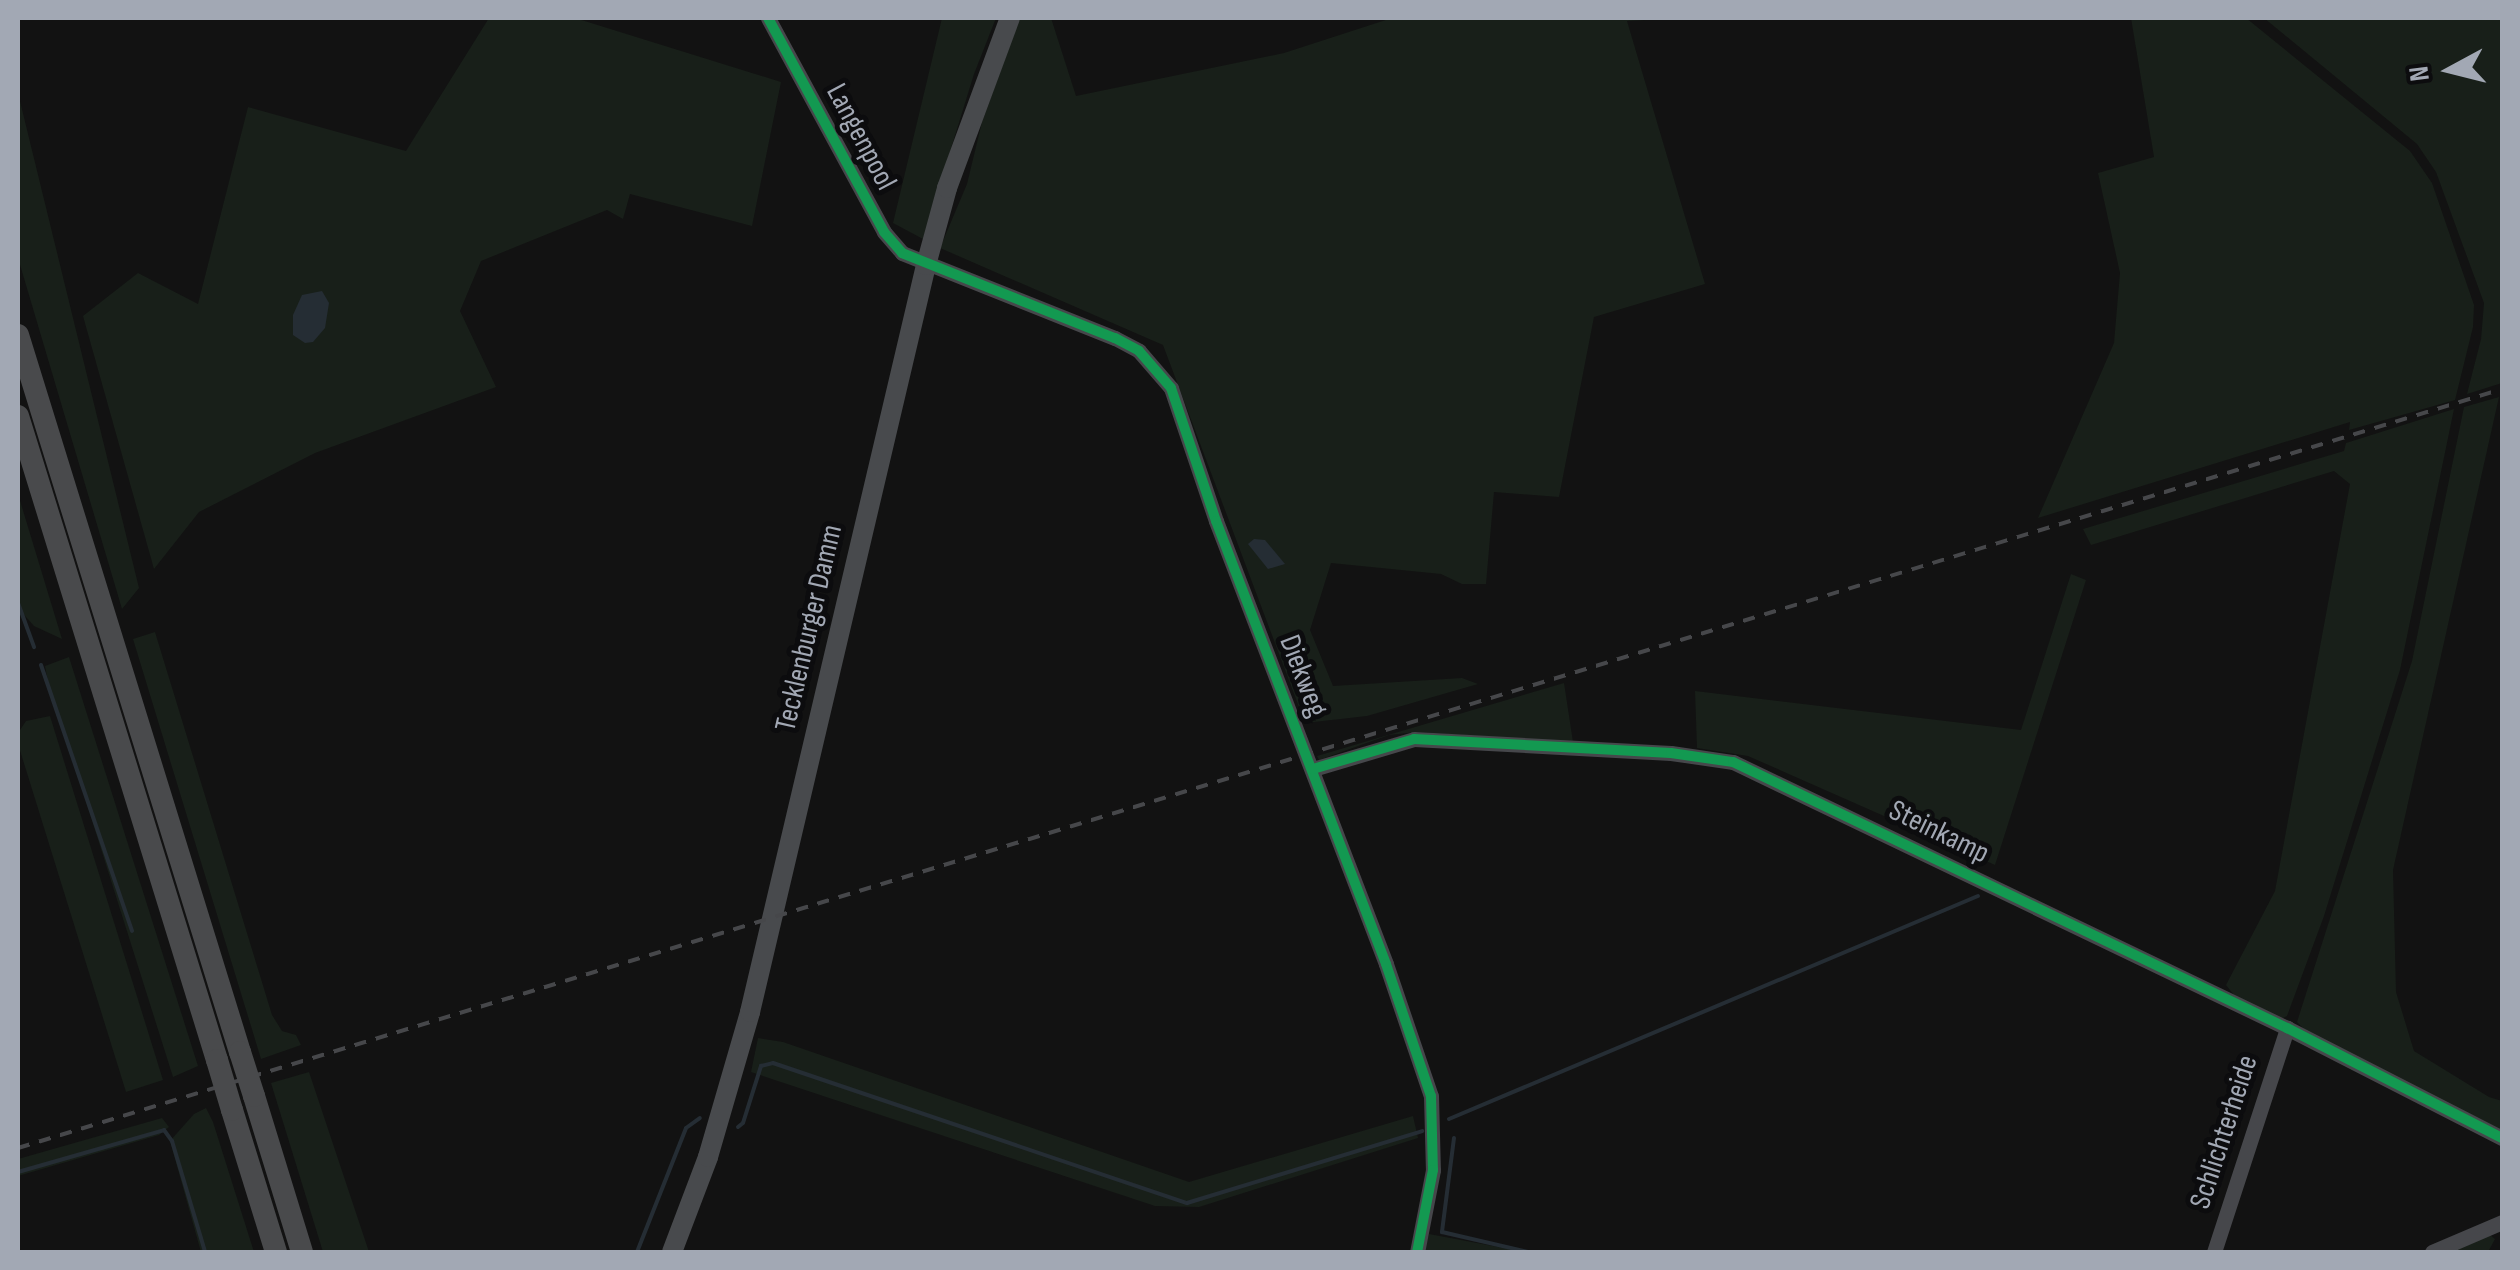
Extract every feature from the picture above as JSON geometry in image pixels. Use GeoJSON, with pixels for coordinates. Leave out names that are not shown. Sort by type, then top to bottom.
{"type":"FeatureCollection","features":[{"type":"Feature","properties":{"kind":"highway"},"geometry":{"type":"LineString","coordinates":[[18,335],[302,1252]]}},
{"type":"Feature","properties":{"kind":"highway"},"geometry":{"type":"LineString","coordinates":[[18,416],[276,1252]]}},
{"type":"Feature","properties":{"kind":"main road","name":"Tecklenburger Damm"},"geometry":{"type":"LineString","coordinates":[[672,1252],[708,1157],[750,1012],[947,188],[1010,18]]}},
{"type":"Feature","properties":{"kind":"street","name":"Langenpool"},"geometry":{"type":"LineString","coordinates":[[768,18],[884,232],[902,253],[926,265]]}},
{"type":"Feature","properties":{"kind":"street","name":"Diekweg"},"geometry":{"type":"LineString","coordinates":[[926,265],[962,274],[1115,338],[1139,351],[1171,388],[1216,521],[1313,769],[1430,1096],[1433,1170],[1417,1252]]}},
{"type":"Feature","properties":{"kind":"street","name":"Steinkamp"},"geometry":{"type":"LineString","coordinates":[[1313,769],[1414,740],[1671,753],[1733,762],[2286,1028],[2502,1138]]}},
{"type":"Feature","properties":{"kind":"street","name":"Schlichterheide"},"geometry":{"type":"LineString","coordinates":[[2214,1252],[2286,1028]]}},
{"type":"Feature","properties":{"kind":"street"},"geometry":{"type":"LineString","coordinates":[[2432,1252],[2502,1222]]}},
{"type":"Feature","properties":{"kind":"shaded area"},"geometry":{"type":"Polygon","coordinates":[[[489,18],[575,18],[781,82],[752,226],[630,194],[623,219],[607,210],[481,261],[460,311],[496,387],[315,453],[199,512],[154,569],[83,316],[138,273],[198,304],[248,107],[406,151],[489,18]]]}},
{"type":"Feature","properties":{"kind":"shaded area"},"geometry":{"type":"Polygon","coordinates":[[[942,18],[996,18],[974,74],[923,239],[893,223],[942,18]]]}},
{"type":"Feature","properties":{"kind":"shaded area"},"geometry":{"type":"Polygon","coordinates":[[[1020,18],[1051,18],[1076,96],[1284,53],[1392,18],[1683,18],[1627,21],[1705,284],[1594,317],[1559,497],[1494,492],[1486,584],[1462,584],[1441,574],[1331,563],[1310,630],[1333,686],[1462,678],[1478,684],[1367,716],[1305,723],[1163,345],[940,248],[967,184],[982,122],[1020,18]]]}},
{"type":"Feature","properties":{"kind":"shaded area"},"geometry":{"type":"Polygon","coordinates":[[[2131,18],[2246,18],[2410,151],[2432,183],[2474,305],[2473,327],[2455,400],[2349,430],[2350,422],[2038,518],[2114,343],[2120,273],[2098,173],[2154,157],[2131,18]]]}},
{"type":"Feature","properties":{"kind":"shaded area"},"geometry":{"type":"Polygon","coordinates":[[[2264,18],[2502,18],[2502,383],[2467,394],[2481,339],[2484,303],[2436,172],[2417,144],[2264,18]]]}},
{"type":"Feature","properties":{"kind":"shaded area"},"geometry":{"type":"Polygon","coordinates":[[[18,93],[139,588],[122,609],[18,258],[18,93]]]}},
{"type":"Feature","properties":{"kind":"shaded area"},"geometry":{"type":"Polygon","coordinates":[[[322,291],[329,303],[325,328],[313,342],[305,343],[293,335],[293,315],[302,295],[322,291]]]}},
{"type":"Feature","properties":{"kind":"shaded area"},"geometry":{"type":"Polygon","coordinates":[[[2499,397],[2393,870],[2396,992],[2414,1051],[2502,1101],[2502,1130],[2309,1034],[2297,1022],[2412,661],[2464,407],[2499,397]]]}},
{"type":"Feature","properties":{"kind":"shaded area"},"geometry":{"type":"Polygon","coordinates":[[[2454,409],[2400,670],[2324,916],[2287,1016],[2279,1020],[2237,999],[2226,985],[2275,891],[2350,484],[2334,471],[2091,545],[2083,529],[2344,451],[2346,443],[2454,409]]]}},
{"type":"Feature","properties":{"kind":"shaded area"},"geometry":{"type":"Polygon","coordinates":[[[18,494],[62,639],[34,626],[18,608],[18,494]]]}},
{"type":"Feature","properties":{"kind":"shaded area"},"geometry":{"type":"Polygon","coordinates":[[[1254,539],[1265,540],[1285,564],[1268,569],[1248,544],[1254,539]]]}},
{"type":"Feature","properties":{"kind":"shaded area"},"geometry":{"type":"Polygon","coordinates":[[[2071,574],[2086,580],[1995,865],[1748,756],[1697,748],[1695,691],[2021,730],[2071,574]]]}},
{"type":"Feature","properties":{"kind":"shaded area"},"geometry":{"type":"Polygon","coordinates":[[[155,632],[272,1015],[282,1031],[296,1035],[301,1045],[261,1059],[133,639],[155,632]]]}},
{"type":"Feature","properties":{"kind":"shaded area"},"geometry":{"type":"Polygon","coordinates":[[[69,657],[198,1066],[173,1077],[48,681],[45,666],[69,657]]]}},
{"type":"Feature","properties":{"kind":"shaded area"},"geometry":{"type":"Polygon","coordinates":[[[1564,683],[1573,742],[1417,732],[1389,735],[1319,760],[1317,756],[1564,683]]]}},
{"type":"Feature","properties":{"kind":"shaded area"},"geometry":{"type":"Polygon","coordinates":[[[50,716],[163,1080],[126,1092],[18,744],[18,733],[26,721],[50,716]]]}},
{"type":"Feature","properties":{"kind":"shaded area"},"geometry":{"type":"Polygon","coordinates":[[[758,1038],[783,1042],[1189,1182],[1413,1116],[1418,1138],[1199,1207],[1155,1206],[751,1072],[758,1038]]]}},
{"type":"Feature","properties":{"kind":"shaded area"},"geometry":{"type":"Polygon","coordinates":[[[309,1072],[369,1252],[323,1252],[271,1083],[309,1072]]]}},
{"type":"Feature","properties":{"kind":"shaded area"},"geometry":{"type":"Polygon","coordinates":[[[206,1108],[254,1252],[201,1252],[170,1141],[194,1114],[206,1108]]]}},
{"type":"Feature","properties":{"kind":"shaded area"},"geometry":{"type":"Polygon","coordinates":[[[162,1118],[169,1127],[159,1135],[18,1176],[18,1159],[162,1118]]]}},
{"type":"Feature","properties":{"kind":"shaded area"},"geometry":{"type":"Polygon","coordinates":[[[1429,1234],[1525,1252],[1424,1252],[1429,1234]]]}},
{"type":"Feature","properties":{"kind":"shaded area"},"geometry":{"type":"Polygon","coordinates":[[[2490,1235],[2495,1239],[2488,1252],[2448,1252],[2490,1235]]]}},
{"type":"Feature","properties":{"kind":"waterway"},"geometry":{"type":"LineString","coordinates":[[18,603],[34,647]]}},
{"type":"Feature","properties":{"kind":"waterway"},"geometry":{"type":"LineString","coordinates":[[41,665],[132,931]]}},
{"type":"Feature","properties":{"kind":"waterway"},"geometry":{"type":"LineString","coordinates":[[1449,1119],[1978,896]]}},
{"type":"Feature","properties":{"kind":"waterway"},"geometry":{"type":"LineString","coordinates":[[738,1127],[743,1123],[761,1066],[773,1063],[1187,1203],[1422,1131]]}},
{"type":"Feature","properties":{"kind":"waterway"},"geometry":{"type":"LineString","coordinates":[[637,1252],[686,1128],[700,1118]]}},
{"type":"Feature","properties":{"kind":"waterway"},"geometry":{"type":"LineString","coordinates":[[18,1172],[164,1130],[172,1141],[205,1252]]}},
{"type":"Feature","properties":{"kind":"waterway"},"geometry":{"type":"LineString","coordinates":[[1454,1138],[1442,1232],[1528,1252]]}},
{"type":"Feature","properties":{"kind":"railway"},"geometry":{"type":"LineString","coordinates":[[18,1148],[2502,389]]}},
{"type":"Feature","properties":{"kind":"cycle path"},"geometry":{"type":"LineString","coordinates":[[768,18],[884,232],[902,253],[1115,338],[1139,351],[1171,388],[1216,521],[1386,964],[1431,1096],[1433,1170],[1417,1252]]}},
{"type":"Feature","properties":{"kind":"cycle path"},"geometry":{"type":"LineString","coordinates":[[1313,769],[1414,739],[1671,753],[1733,762],[2287,1028],[2502,1138]]}}]}
